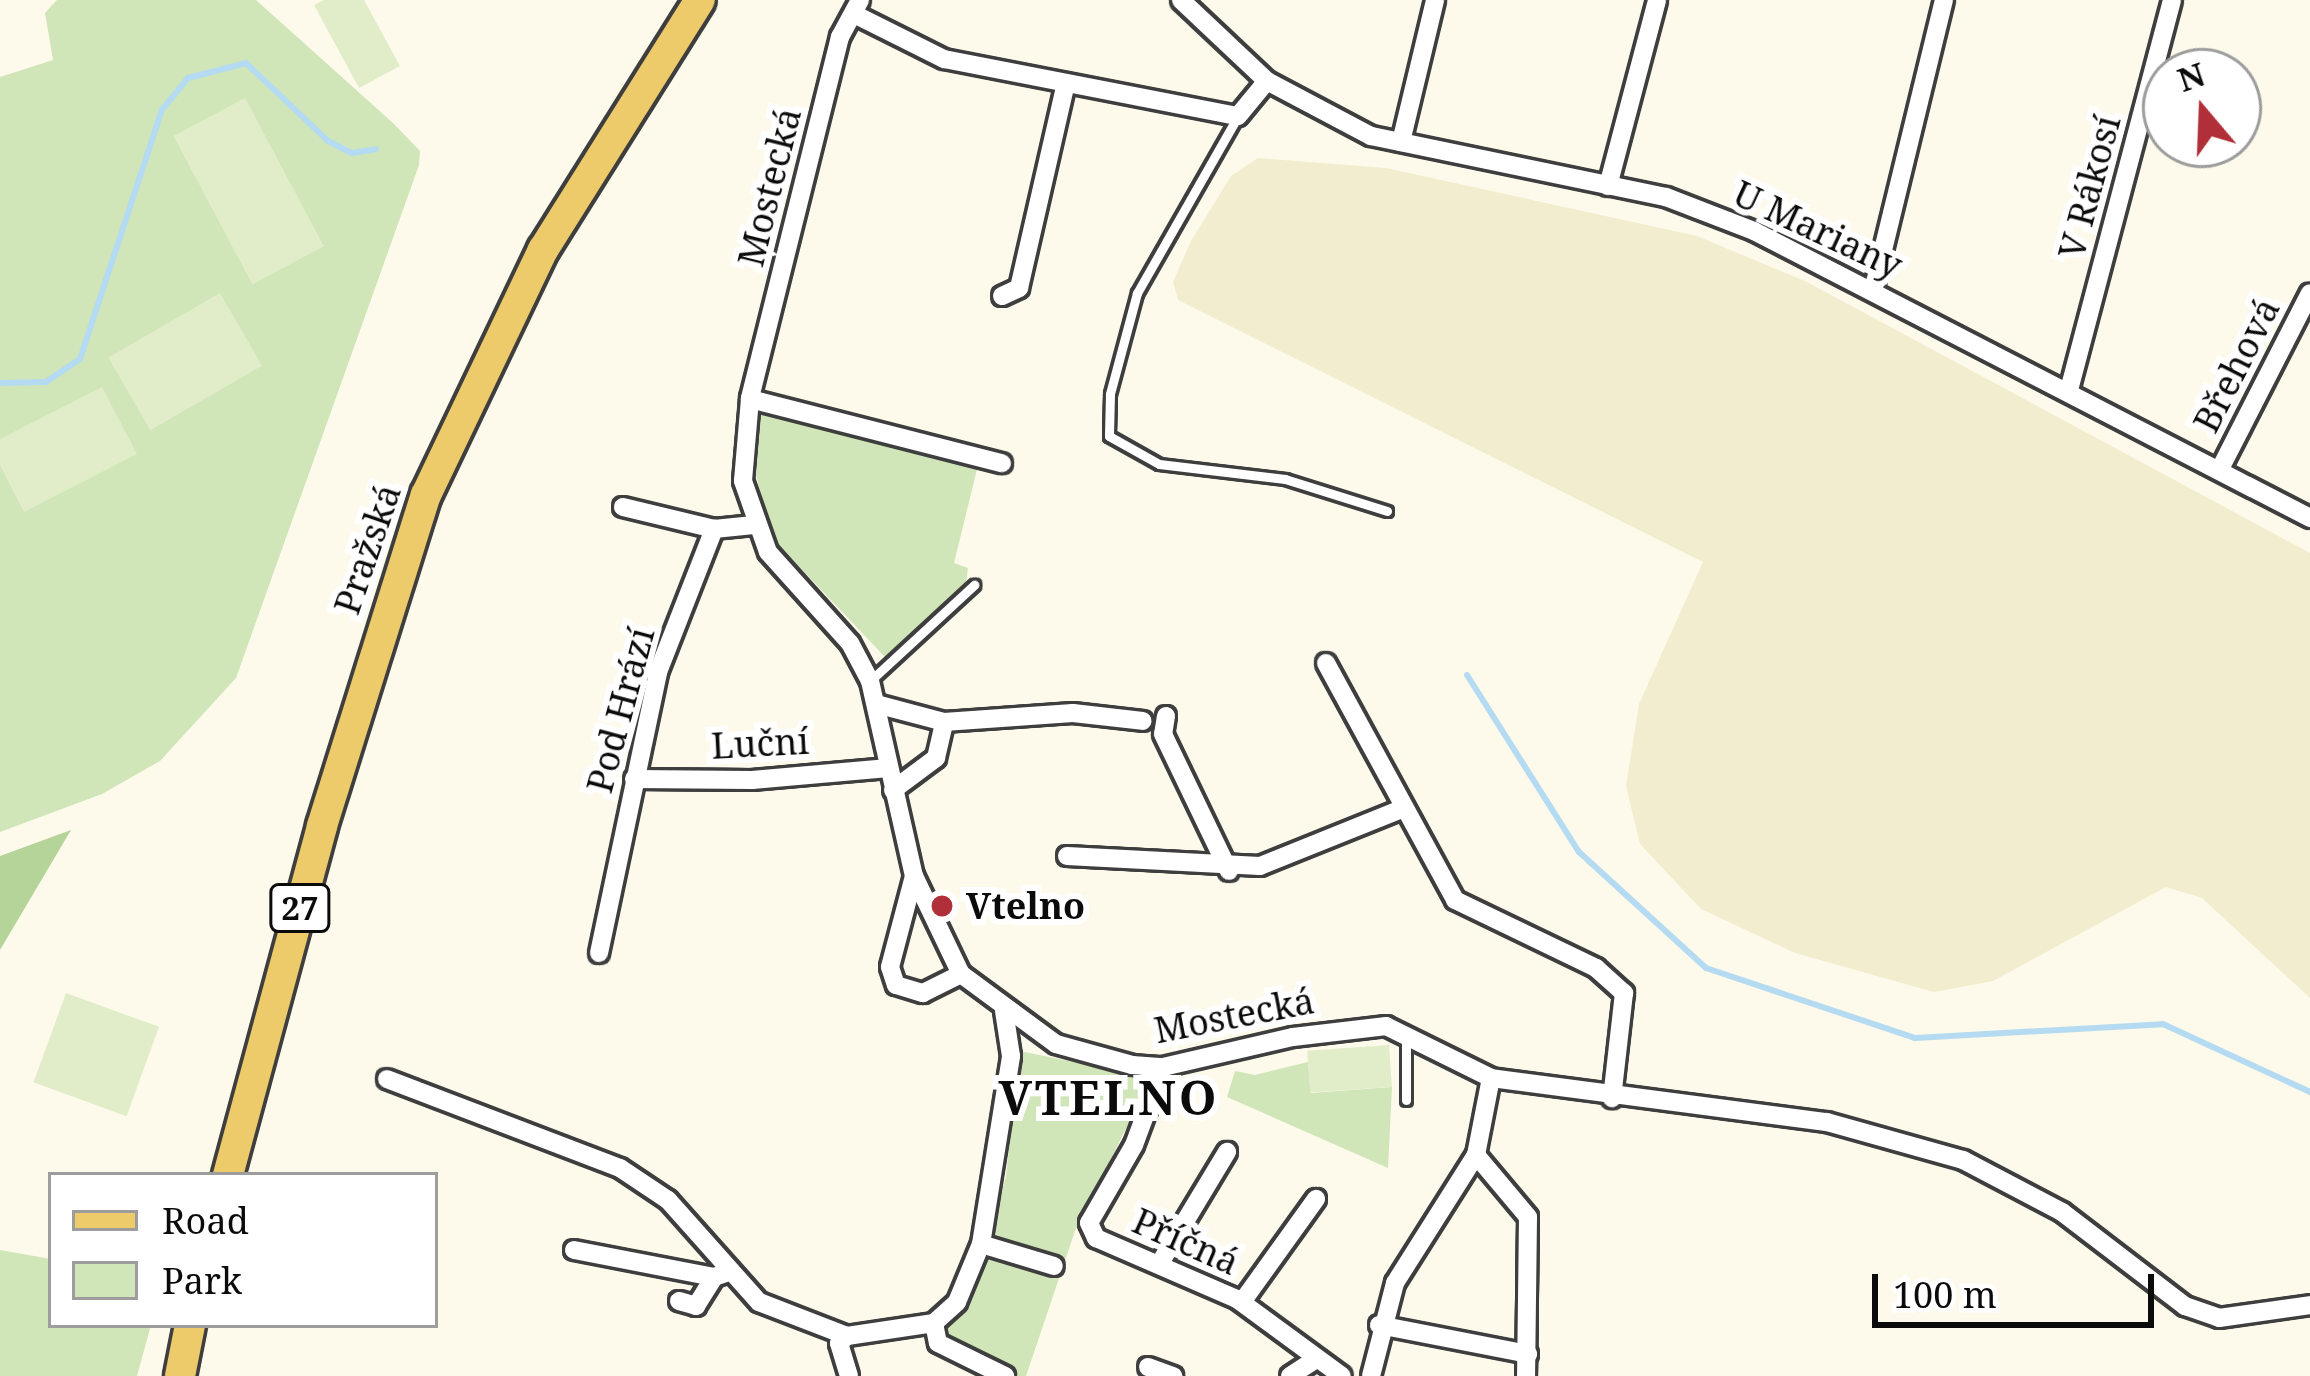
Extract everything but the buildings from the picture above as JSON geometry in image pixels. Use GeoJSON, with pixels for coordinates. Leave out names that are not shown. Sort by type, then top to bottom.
{"type":"FeatureCollection","features":[{"type":"Feature","properties":{"kind":"main road","name":"Pražská"},"geometry":{"type":"LineString","coordinates":[[229,1172],[376,641],[426,494],[479,370],[569,203],[700,0]]}},
{"type":"Feature","properties":{"kind":"main road"},"geometry":{"type":"LineString","coordinates":[[179,1376],[189,1328]]}},
{"type":"Feature","properties":{"kind":"street","name":"U Mariany"},"geometry":{"type":"LineString","coordinates":[[1180,0],[1202,7],[1268,81],[1371,136],[1666,197],[1754,231],[2221,467],[2310,518]]}},
{"type":"Feature","properties":{"kind":"street"},"geometry":{"type":"LineString","coordinates":[[1401,142],[1435,0]]}},
{"type":"Feature","properties":{"kind":"street"},"geometry":{"type":"LineString","coordinates":[[1608,186],[1658,0]]}},
{"type":"Feature","properties":{"kind":"street"},"geometry":{"type":"LineString","coordinates":[[1873,291],[1945,0]]}},
{"type":"Feature","properties":{"kind":"street","name":"V Rákosí"},"geometry":{"type":"LineString","coordinates":[[2069,391],[2172,0]]}},
{"type":"Feature","properties":{"kind":"street"},"geometry":{"type":"LineString","coordinates":[[857,7],[944,59],[1238,116],[1268,81]]}},
{"type":"Feature","properties":{"kind":"street","name":"Mostecká"},"geometry":{"type":"LineString","coordinates":[[857,7],[840,37],[750,399],[743,482],[754,525],[784,572],[850,643],[870,681],[914,876],[961,974],[1004,1011],[1056,1044],[1163,1067],[1359,1025],[1406,1032],[1491,1078],[1612,1098],[1827,1123],[1963,1160],[2062,1212],[2185,1306],[2219,1318],[2310,1305]]}},
{"type":"Feature","properties":{"kind":"street"},"geometry":{"type":"LineString","coordinates":[[1002,296],[1019,288],[1066,83]]}},
{"type":"Feature","properties":{"kind":"street","name":"Břehová"},"geometry":{"type":"LineString","coordinates":[[2221,467],[2310,293]]}},
{"type":"Feature","properties":{"kind":"street"},"geometry":{"type":"LineString","coordinates":[[750,399],[1002,463]]}},
{"type":"Feature","properties":{"kind":"street"},"geometry":{"type":"LineString","coordinates":[[623,507],[714,529],[754,525]]}},
{"type":"Feature","properties":{"kind":"street","name":"Pod Hrází"},"geometry":{"type":"LineString","coordinates":[[598,952],[658,672],[714,529]]}},
{"type":"Feature","properties":{"kind":"street"},"geometry":{"type":"LineString","coordinates":[[1326,663],[1455,900],[1595,968],[1624,994],[1612,1098]]}},
{"type":"Feature","properties":{"kind":"street"},"geometry":{"type":"LineString","coordinates":[[876,704],[944,722],[1073,713],[1143,721]]}},
{"type":"Feature","properties":{"kind":"street"},"geometry":{"type":"LineString","coordinates":[[1166,716],[1163,734],[1229,871]]}},
{"type":"Feature","properties":{"kind":"street"},"geometry":{"type":"LineString","coordinates":[[893,790],[936,758],[944,722]]}},
{"type":"Feature","properties":{"kind":"street","name":"Luční"},"geometry":{"type":"LineString","coordinates":[[634,779],[752,780],[888,768]]}},
{"type":"Feature","properties":{"kind":"street"},"geometry":{"type":"LineString","coordinates":[[1066,856],[1229,871],[1260,866],[1402,809]]}},
{"type":"Feature","properties":{"kind":"street"},"geometry":{"type":"LineString","coordinates":[[914,876],[890,967],[896,985],[923,993],[961,974]]}},
{"type":"Feature","properties":{"kind":"street"},"geometry":{"type":"LineString","coordinates":[[387,1078],[620,1168],[668,1200],[723,1274],[759,1302],[847,1336],[934,1323],[957,1302],[981,1244],[1011,1056],[1004,1011]]}},
{"type":"Feature","properties":{"kind":"street","name":"Příčná"},"geometry":{"type":"LineString","coordinates":[[1163,1067],[1134,1145],[1089,1223],[1096,1238],[1242,1302],[1342,1376]]}},
{"type":"Feature","properties":{"kind":"street"},"geometry":{"type":"LineString","coordinates":[[1371,1376],[1379,1325],[1395,1283],[1476,1155],[1491,1078]]}},
{"type":"Feature","properties":{"kind":"street"},"geometry":{"type":"LineString","coordinates":[[1160,1263],[1227,1153]]}},
{"type":"Feature","properties":{"kind":"street"},"geometry":{"type":"LineString","coordinates":[[1476,1155],[1528,1217],[1526,1376]]}},
{"type":"Feature","properties":{"kind":"street"},"geometry":{"type":"LineString","coordinates":[[1242,1302],[1316,1199]]}},
{"type":"Feature","properties":{"kind":"street"},"geometry":{"type":"LineString","coordinates":[[981,1244],[1054,1267]]}},
{"type":"Feature","properties":{"kind":"street"},"geometry":{"type":"LineString","coordinates":[[574,1250],[723,1274]]}},
{"type":"Feature","properties":{"kind":"street"},"geometry":{"type":"LineString","coordinates":[[679,1301],[697,1306],[723,1274]]}},
{"type":"Feature","properties":{"kind":"street"},"geometry":{"type":"LineString","coordinates":[[934,1323],[938,1343],[1006,1376]]}},
{"type":"Feature","properties":{"kind":"street"},"geometry":{"type":"LineString","coordinates":[[1379,1325],[1528,1354]]}},
{"type":"Feature","properties":{"kind":"street"},"geometry":{"type":"LineString","coordinates":[[847,1336],[839,1343],[849,1376]]}},
{"type":"Feature","properties":{"kind":"street"},"geometry":{"type":"LineString","coordinates":[[1290,1376],[1315,1360]]}},
{"type":"Feature","properties":{"kind":"street"},"geometry":{"type":"LineString","coordinates":[[1148,1367],[1173,1376]]}},
{"type":"Feature","properties":{"kind":"lane"},"geometry":{"type":"LineString","coordinates":[[1238,116],[1137,293],[1109,394],[1109,436],[1159,464],[1285,479],[1387,512]]}},
{"type":"Feature","properties":{"kind":"lane"},"geometry":{"type":"LineString","coordinates":[[870,681],[974,586]]}},
{"type":"Feature","properties":{"kind":"lane"},"geometry":{"type":"LineString","coordinates":[[1406,1032],[1406,1100]]}},
{"type":"Feature","properties":{"kind":"shaded area"},"geometry":{"type":"Polygon","coordinates":[[[1258,158],[1386,168],[1697,236],[1807,282],[2310,553],[2310,998],[2202,898],[2166,887],[1993,981],[1934,992],[1795,953],[1701,909],[1640,844],[1626,786],[1639,704],[1703,562],[1178,300],[1173,282],[1191,241],[1231,176],[1258,158]]]}},
{"type":"Feature","properties":{"kind":"green space"},"geometry":{"type":"Polygon","coordinates":[[[57,0],[256,0],[420,151],[419,165],[236,678],[160,761],[102,794],[0,832],[0,77],[53,60],[45,13],[57,0]]]}},
{"type":"Feature","properties":{"kind":"green space"},"geometry":{"type":"Polygon","coordinates":[[[324,0],[364,0],[400,66],[359,88],[314,5],[324,0]]]}},
{"type":"Feature","properties":{"kind":"green space"},"geometry":{"type":"Polygon","coordinates":[[[245,98],[324,246],[252,284],[173,136],[245,98]]]}},
{"type":"Feature","properties":{"kind":"green space"},"geometry":{"type":"Polygon","coordinates":[[[220,293],[262,366],[150,430],[108,358],[220,293]]]}},
{"type":"Feature","properties":{"kind":"green space"},"geometry":{"type":"Polygon","coordinates":[[[102,387],[137,454],[24,512],[0,465],[0,439],[102,387]]]}},
{"type":"Feature","properties":{"kind":"green space"},"geometry":{"type":"Polygon","coordinates":[[[755,408],[979,461],[954,563],[968,568],[966,583],[905,647],[885,657],[772,538],[754,467],[755,408]]]}},
{"type":"Feature","properties":{"kind":"green space"},"geometry":{"type":"Polygon","coordinates":[[[71,830],[0,950],[0,856],[71,830]]]}},
{"type":"Feature","properties":{"kind":"green space"},"geometry":{"type":"Polygon","coordinates":[[[66,993],[159,1027],[127,1116],[34,1082],[66,993]]]}},
{"type":"Feature","properties":{"kind":"green space"},"geometry":{"type":"Polygon","coordinates":[[[1389,1045],[1392,1087],[1310,1093],[1307,1051],[1389,1045]]]}},
{"type":"Feature","properties":{"kind":"green space"},"geometry":{"type":"Polygon","coordinates":[[[1020,1051],[1151,1078],[1075,1231],[1026,1376],[1005,1376],[938,1343],[985,1257],[1006,1176],[1020,1051]]]}},
{"type":"Feature","properties":{"kind":"green space"},"geometry":{"type":"Polygon","coordinates":[[[1308,1062],[1311,1093],[1392,1087],[1388,1168],[1227,1097],[1235,1071],[1255,1075],[1308,1062]]]}},
{"type":"Feature","properties":{"kind":"green space"},"geometry":{"type":"Polygon","coordinates":[[[0,1250],[48,1258],[48,1328],[150,1328],[137,1376],[0,1376],[0,1250]]]}},
{"type":"Feature","properties":{"kind":"waterway"},"geometry":{"type":"LineString","coordinates":[[0,383],[46,382],[80,359],[162,110],[188,78],[246,63],[328,141],[352,153],[376,149]]}},
{"type":"Feature","properties":{"kind":"waterway"},"geometry":{"type":"LineString","coordinates":[[1467,675],[1579,852],[1706,968],[1915,1038],[2163,1024],[2310,1092]]}},
{"type":"Feature","properties":{"kind":"place","name":"Vtelno"},"geometry":{"type":"Point","coordinates":[942,906]}},
{"type":"Feature","properties":{"kind":"district","name":"VTELNO"},"geometry":{"type":"Point","coordinates":[1109,1097]}}]}
